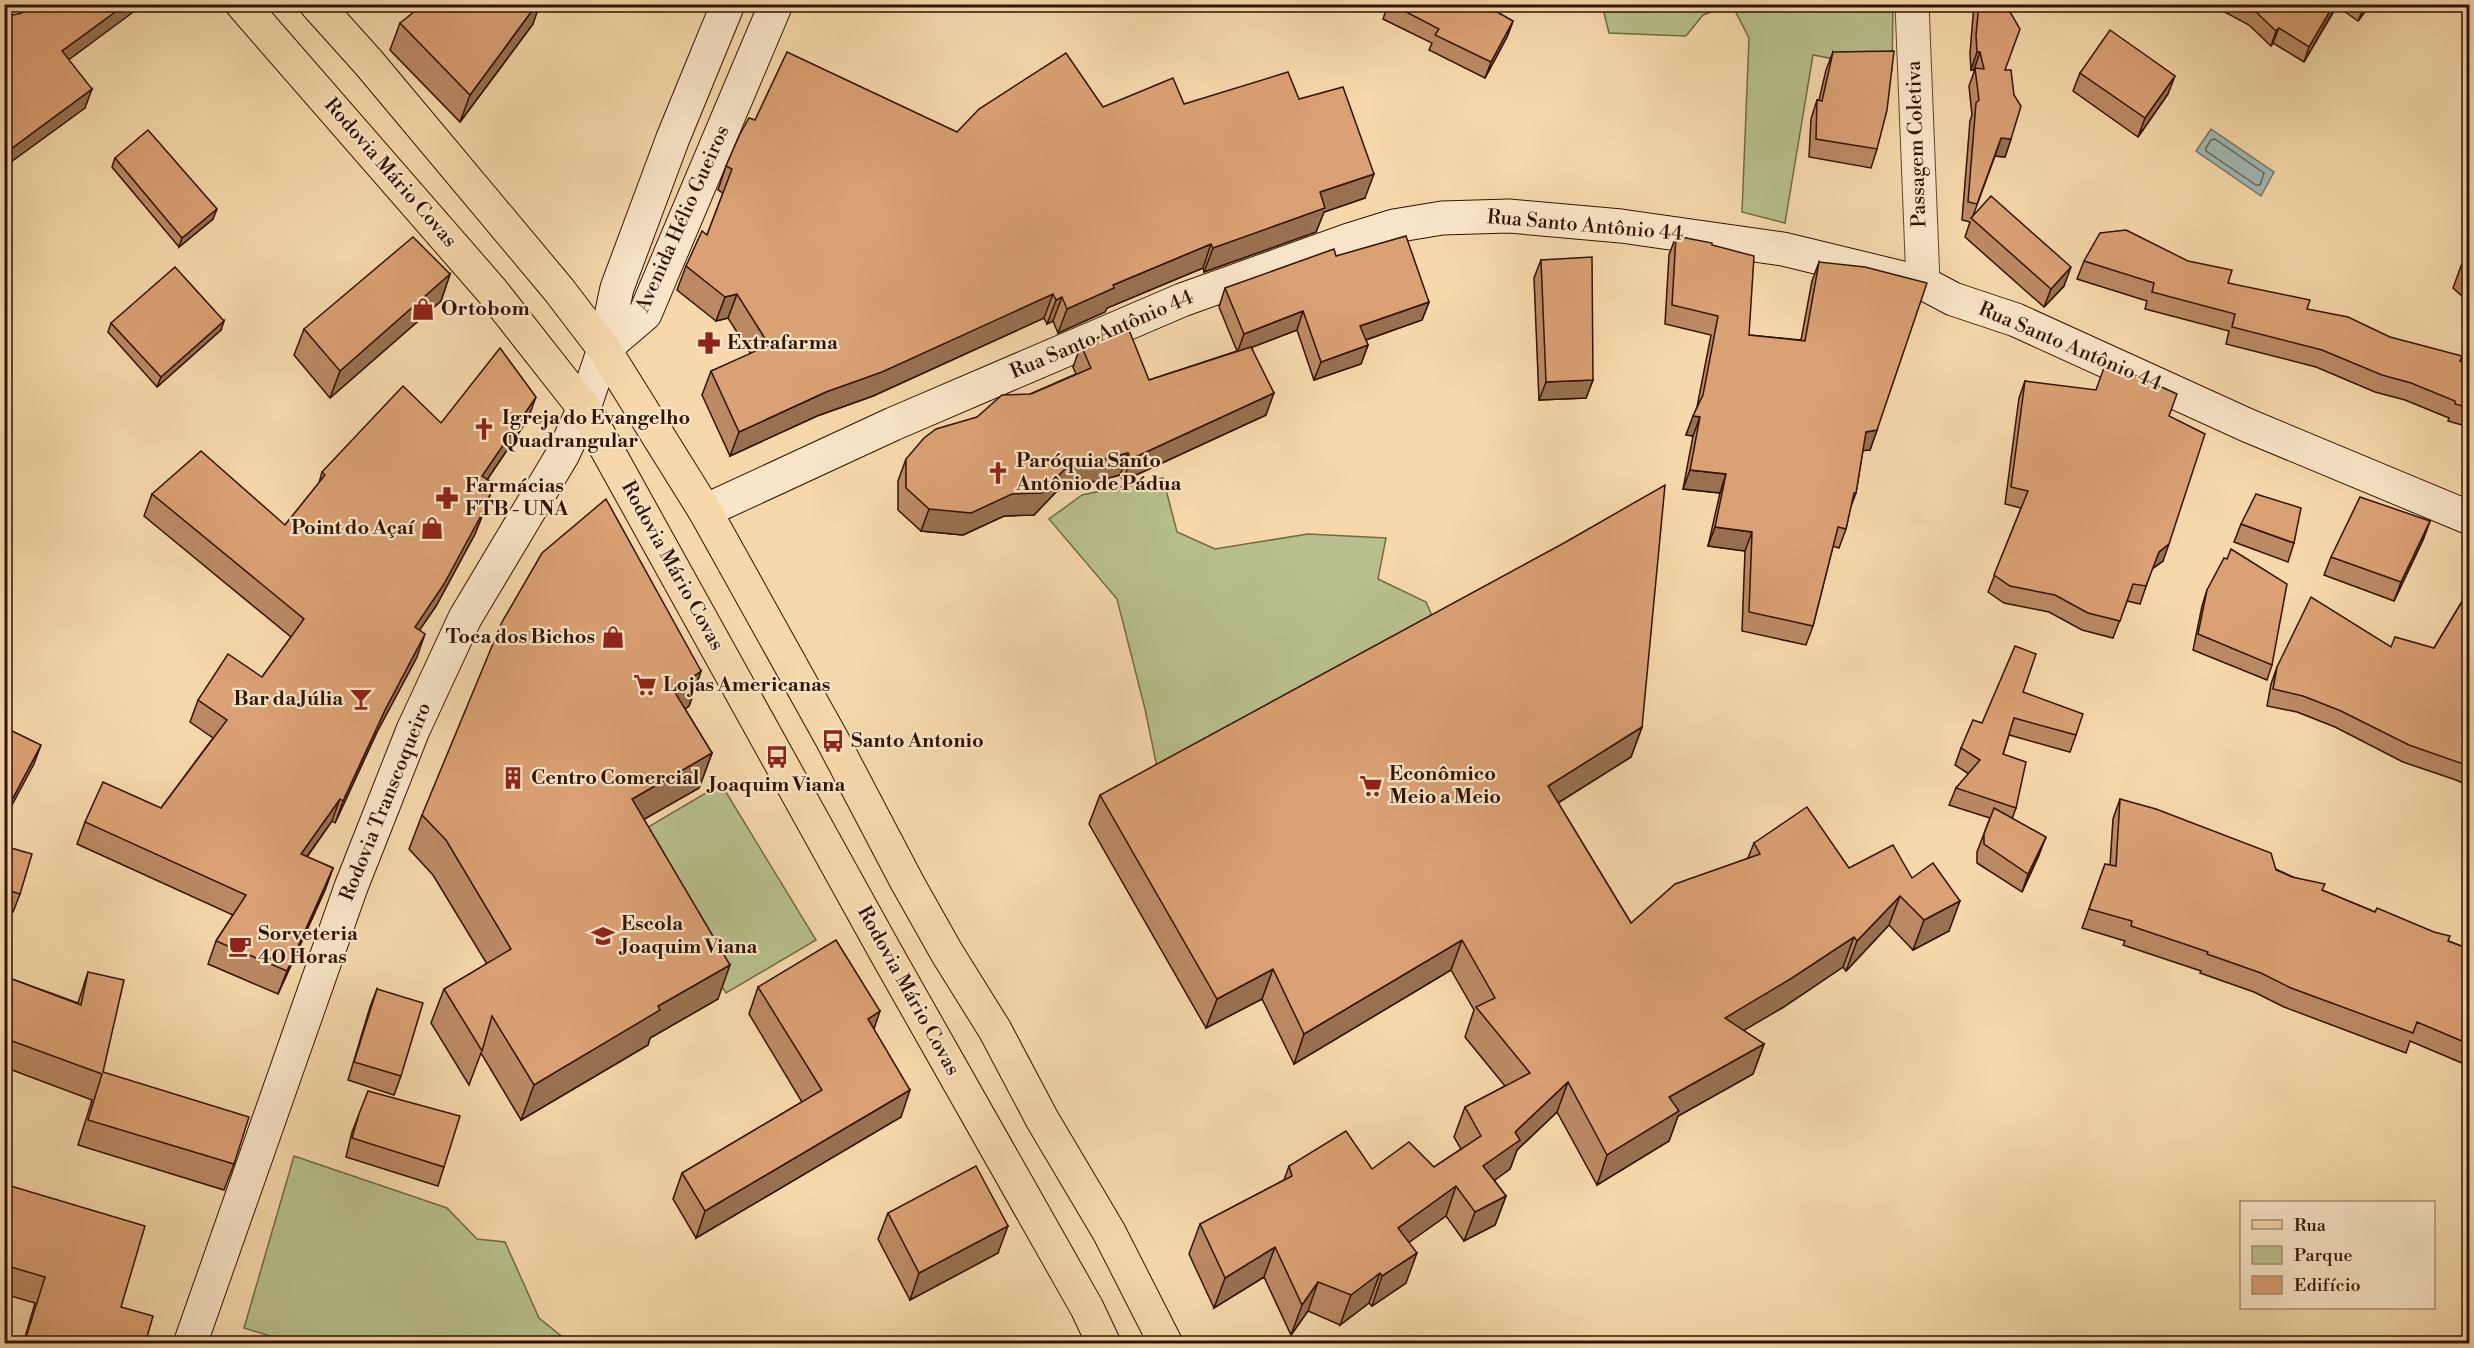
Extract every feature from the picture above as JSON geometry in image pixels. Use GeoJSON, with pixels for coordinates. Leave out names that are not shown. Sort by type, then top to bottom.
{"type":"FeatureCollection","features":[{"type":"Feature","properties":{"kind":"main road","name":"Rodovia Mário Covas"},"geometry":{"type":"LineString","coordinates":[[242,4],[492,291],[584,408],[898,974],[1087,1308],[1104,1344]]}},
{"type":"Feature","properties":{"kind":"main road"},"geometry":{"type":"LineString","coordinates":[[316,4],[369,63],[552,281],[604,350],[705,511],[833,741],[924,912],[995,1030],[1042,1119],[1109,1232],[1166,1344]]}},
{"type":"Feature","properties":{"kind":"street"},"geometry":{"type":"LineString","coordinates":[[4,16],[21,4]]}},
{"type":"Feature","properties":{"kind":"street","name":"Avenida Hélio Gueiros"},"geometry":{"type":"LineString","coordinates":[[604,350],[617,288],[673,138],[728,4]]}},
{"type":"Feature","properties":{"kind":"street","name":"Avenida Hélio Gueiros"},"geometry":{"type":"LineString","coordinates":[[604,350],[645,314],[776,4]]}},
{"type":"Feature","properties":{"kind":"street","name":"Passagem Coletiva"},"geometry":{"type":"LineString","coordinates":[[1912,4],[1923,284]]}},
{"type":"Feature","properties":{"kind":"street","name":"Rua Santo Antônio 44"},"geometry":{"type":"LineString","coordinates":[[705,511],[893,424],[1182,300],[1394,226],[1442,218],[1509,216],[1621,226],[1783,249],[1923,284],[1953,299],[2016,320],[2249,426],[2469,518]]}},
{"type":"Feature","properties":{"kind":"street","name":"Rodovia Transcoqueiro"},"geometry":{"type":"LineString","coordinates":[[190,1344],[351,887],[413,730],[465,618],[564,454],[584,408],[604,350]]}},
{"type":"Feature","properties":{"kind":"green space"},"geometry":{"type":"Polygon","coordinates":[[[1602,5],[1732,5],[1703,15],[1686,36],[1609,33],[1602,5]]]}},
{"type":"Feature","properties":{"kind":"green space"},"geometry":{"type":"Polygon","coordinates":[[[1732,5],[1893,5],[1892,70],[1813,55],[1785,223],[1742,212],[1749,38],[1732,5]]]}},
{"type":"Feature","properties":{"kind":"green space"},"geometry":{"type":"Polygon","coordinates":[[[1163,478],[1177,532],[1215,549],[1308,534],[1386,538],[1378,579],[1426,602],[1433,618],[1159,777],[1145,709],[1117,599],[1049,519],[1082,495],[1163,478]]]}},
{"type":"Feature","properties":{"kind":"green space"},"geometry":{"type":"Polygon","coordinates":[[[721,784],[816,940],[726,993],[633,836],[721,784]]]}},
{"type":"Feature","properties":{"kind":"green space"},"geometry":{"type":"Polygon","coordinates":[[[294,1156],[447,1208],[477,1239],[505,1242],[539,1318],[570,1343],[296,1344],[244,1328],[294,1156]]]}},
{"type":"Feature","properties":{"kind":"water"},"geometry":{"type":"Polygon","coordinates":[[[2211,129],[2274,172],[2261,196],[2196,151],[2211,129]]]}},
{"type":"Feature","properties":{"kind":"building"},"geometry":{"type":"Polygon","coordinates":[[[32,4],[126,4],[62,51],[92,89],[4,154],[4,18],[22,13],[32,4]]]}},
{"type":"Feature","properties":{"kind":"building"},"geometry":{"type":"Polygon","coordinates":[[[424,4],[537,4],[470,95],[400,23],[424,4]]]}},
{"type":"Feature","properties":{"kind":"building"},"geometry":{"type":"Polygon","coordinates":[[[1391,4],[1483,4],[1513,21],[1491,62],[1435,35],[1439,29],[1391,4]]]}},
{"type":"Feature","properties":{"kind":"building"},"geometry":{"type":"Polygon","coordinates":[[[1979,4],[2008,4],[2020,29],[2005,70],[2011,70],[2014,95],[2021,106],[2011,139],[2001,138],[1977,204],[1968,202],[1976,103],[1979,100],[1975,68],[1984,69],[1980,52],[1977,52],[1979,4]]]}},
{"type":"Feature","properties":{"kind":"building"},"geometry":{"type":"Polygon","coordinates":[[[2244,4],[2334,4],[2309,47],[2279,28],[2276,31],[2254,10],[2244,4]]]}},
{"type":"Feature","properties":{"kind":"building"},"geometry":{"type":"Polygon","coordinates":[[[2110,30],[2175,76],[2145,118],[2080,73],[2110,30]]]}},
{"type":"Feature","properties":{"kind":"building"},"geometry":{"type":"Polygon","coordinates":[[[1894,51],[1887,110],[1877,149],[1816,139],[1817,100],[1822,101],[1833,52],[1894,51]]]}},
{"type":"Feature","properties":{"kind":"building"},"geometry":{"type":"Polygon","coordinates":[[[787,52],[957,132],[979,109],[1066,53],[1103,107],[1173,78],[1184,104],[1288,72],[1299,99],[1343,87],[1374,174],[1320,192],[1325,208],[1213,248],[1211,244],[1113,285],[1114,288],[1067,309],[1062,297],[1056,300],[1053,294],[882,372],[826,392],[739,432],[711,371],[769,345],[737,294],[725,297],[686,266],[702,231],[707,235],[732,169],[726,166],[740,134],[749,118],[755,120],[787,52]]]}},
{"type":"Feature","properties":{"kind":"building"},"geometry":{"type":"Polygon","coordinates":[[[148,130],[217,209],[182,238],[115,158],[148,130]]]}},
{"type":"Feature","properties":{"kind":"building"},"geometry":{"type":"Polygon","coordinates":[[[1991,196],[2071,267],[2051,289],[1971,218],[1991,196]]]}},
{"type":"Feature","properties":{"kind":"building"},"geometry":{"type":"Polygon","coordinates":[[[2126,230],[2188,261],[2232,270],[2228,283],[2310,300],[2307,309],[2348,317],[2390,337],[2462,356],[2460,361],[2469,365],[2469,408],[2455,404],[2455,401],[2411,383],[2382,375],[2322,350],[2232,327],[2235,314],[2152,292],[2154,283],[2084,261],[2100,233],[2126,230]]]}},
{"type":"Feature","properties":{"kind":"building"},"geometry":{"type":"Polygon","coordinates":[[[1406,236],[1429,302],[1360,326],[1368,345],[1321,362],[1303,311],[1244,334],[1225,288],[1334,249],[1336,256],[1406,236]]]}},
{"type":"Feature","properties":{"kind":"building"},"geometry":{"type":"Polygon","coordinates":[[[1676,236],[1712,243],[1712,245],[1754,256],[1749,335],[1805,341],[1819,262],[1865,267],[1927,283],[1877,430],[1866,432],[1856,493],[1854,493],[1846,529],[1838,527],[1813,626],[1749,612],[1752,532],[1715,527],[1726,474],[1690,470],[1700,417],[1693,416],[1703,395],[1718,316],[1672,305],[1676,236]]]}},
{"type":"Feature","properties":{"kind":"building"},"geometry":{"type":"Polygon","coordinates":[[[413,237],[450,274],[340,371],[304,329],[413,237]]]}},
{"type":"Feature","properties":{"kind":"building"},"geometry":{"type":"Polygon","coordinates":[[[2469,256],[2469,273],[2461,266],[2469,256]]]}},
{"type":"Feature","properties":{"kind":"building"},"geometry":{"type":"Polygon","coordinates":[[[1592,257],[1593,380],[1546,382],[1541,260],[1592,257]]]}},
{"type":"Feature","properties":{"kind":"building"},"geometry":{"type":"Polygon","coordinates":[[[175,267],[224,321],[161,377],[111,323],[175,267]]]}},
{"type":"Feature","properties":{"kind":"building"},"geometry":{"type":"Polygon","coordinates":[[[1127,325],[1149,380],[1251,347],[1274,393],[1131,459],[1128,453],[1065,469],[1042,493],[1012,494],[971,513],[929,509],[906,488],[906,459],[924,438],[936,429],[977,417],[1002,395],[1031,394],[1091,368],[1081,345],[1127,325]]]}},
{"type":"Feature","properties":{"kind":"building"},"geometry":{"type":"Polygon","coordinates":[[[500,348],[536,397],[482,476],[494,484],[483,512],[444,584],[415,627],[425,634],[385,710],[343,801],[340,799],[301,854],[333,868],[287,971],[216,941],[246,895],[85,822],[103,782],[161,808],[227,720],[198,700],[228,654],[262,677],[304,619],[152,494],[201,451],[285,525],[325,475],[322,472],[403,386],[441,423],[500,348]]]}},
{"type":"Feature","properties":{"kind":"building"},"geometry":{"type":"Polygon","coordinates":[[[2106,362],[2177,394],[2169,416],[2205,434],[2169,544],[2159,552],[2146,586],[2133,584],[2120,621],[2088,613],[2055,595],[2010,586],[1994,575],[2028,491],[2011,487],[2025,381],[2096,390],[2106,362]]]}},
{"type":"Feature","properties":{"kind":"building"},"geometry":{"type":"Polygon","coordinates":[[[1665,485],[1642,727],[1548,786],[1631,923],[1675,884],[1760,854],[1754,843],[1807,807],[1849,868],[1893,845],[1912,878],[1933,863],[1960,901],[1924,920],[1900,896],[1857,941],[1854,937],[1725,1018],[1764,1044],[1669,1097],[1679,1111],[1607,1155],[1568,1082],[1515,1132],[1520,1140],[1483,1166],[1506,1196],[1475,1212],[1456,1186],[1398,1228],[1417,1253],[1382,1276],[1380,1273],[1351,1295],[1318,1282],[1302,1305],[1275,1247],[1225,1278],[1200,1224],[1292,1176],[1289,1166],[1346,1131],[1372,1169],[1409,1142],[1434,1167],[1481,1136],[1465,1107],[1530,1073],[1476,1007],[1495,998],[1462,940],[1304,1034],[1273,969],[1217,999],[1100,795],[1564,543],[1665,485]]]}},
{"type":"Feature","properties":{"kind":"building"},"geometry":{"type":"Polygon","coordinates":[[[2256,494],[2301,508],[2294,543],[2241,524],[2256,494]]]}},
{"type":"Feature","properties":{"kind":"building"},"geometry":{"type":"Polygon","coordinates":[[[2360,497],[2430,521],[2401,582],[2331,557],[2360,497]]]}},
{"type":"Feature","properties":{"kind":"building"},"geometry":{"type":"Polygon","coordinates":[[[606,499],[701,671],[674,691],[712,753],[632,799],[730,965],[658,1006],[660,1010],[534,1085],[492,1016],[482,1051],[444,989],[511,949],[446,840],[422,815],[502,622],[542,553],[606,499]]]}},
{"type":"Feature","properties":{"kind":"building"},"geometry":{"type":"Polygon","coordinates":[[[2231,549],[2287,584],[2272,665],[2198,634],[2207,590],[2231,549]]]}},
{"type":"Feature","properties":{"kind":"building"},"geometry":{"type":"Polygon","coordinates":[[[2469,590],[2469,766],[2409,745],[2341,711],[2303,696],[2273,689],[2277,667],[2311,597],[2391,647],[2395,637],[2434,648],[2469,590]]]}},
{"type":"Feature","properties":{"kind":"building"},"geometry":{"type":"Polygon","coordinates":[[[2015,646],[2036,654],[2023,692],[2083,714],[2076,735],[2014,718],[2003,754],[2026,762],[2016,808],[1956,788],[1980,760],[1961,748],[1973,720],[1982,723],[2015,646]]]}},
{"type":"Feature","properties":{"kind":"building"},"geometry":{"type":"Polygon","coordinates":[[[4,727],[41,745],[4,815],[4,727]]]}},
{"type":"Feature","properties":{"kind":"building"},"geometry":{"type":"Polygon","coordinates":[[[2120,799],[2156,809],[2271,853],[2276,870],[2292,877],[2325,884],[2322,890],[2375,912],[2377,908],[2434,932],[2450,936],[2448,941],[2469,949],[2469,1044],[2417,1022],[2413,1033],[2291,988],[2261,973],[2207,954],[2208,952],[2131,926],[2132,921],[2089,909],[2105,864],[2116,866],[2120,799]]]}},
{"type":"Feature","properties":{"kind":"building"},"geometry":{"type":"Polygon","coordinates":[[[1994,808],[2046,837],[2028,874],[1984,844],[1984,834],[1994,808]]]}},
{"type":"Feature","properties":{"kind":"building"},"geometry":{"type":"Polygon","coordinates":[[[4,846],[32,854],[20,894],[4,889],[4,846]]]}},
{"type":"Feature","properties":{"kind":"building"},"geometry":{"type":"Polygon","coordinates":[[[836,940],[880,1011],[868,1019],[910,1090],[705,1211],[682,1173],[822,1090],[758,987],[836,940]]]}},
{"type":"Feature","properties":{"kind":"building"},"geometry":{"type":"Polygon","coordinates":[[[88,972],[124,980],[103,1072],[249,1117],[234,1164],[88,1120],[102,1074],[4,1038],[4,976],[81,1005],[88,972]]]}},
{"type":"Feature","properties":{"kind":"building"},"geometry":{"type":"Polygon","coordinates":[[[377,989],[423,1003],[401,1076],[354,1062],[377,989]]]}},
{"type":"Feature","properties":{"kind":"building"},"geometry":{"type":"Polygon","coordinates":[[[368,1091],[460,1116],[444,1167],[352,1138],[368,1091]]]}},
{"type":"Feature","properties":{"kind":"building"},"geometry":{"type":"Polygon","coordinates":[[[976,1166],[1008,1226],[919,1273],[888,1213],[976,1166]]]}},
{"type":"Feature","properties":{"kind":"building"},"geometry":{"type":"Polygon","coordinates":[[[4,1184],[145,1226],[121,1307],[153,1316],[145,1344],[24,1344],[45,1277],[4,1265],[4,1184]]]}},
{"type":"Feature","properties":{"kind":"place","name":"Ortobom"},"geometry":{"type":"Point","coordinates":[423,309]}},
{"type":"Feature","properties":{"kind":"place","name":"Extrafarma"},"geometry":{"type":"Point","coordinates":[709,343]}},
{"type":"Feature","properties":{"kind":"place","name":"Igreja do Evangelho Quadrangular"},"geometry":{"type":"Point","coordinates":[484,429]}},
{"type":"Feature","properties":{"kind":"place","name":"Paróquia Santo Antônio de Pádua"},"geometry":{"type":"Point","coordinates":[998,473]}},
{"type":"Feature","properties":{"kind":"place","name":"Farmácias FTB - UNA"},"geometry":{"type":"Point","coordinates":[447,498]}},
{"type":"Feature","properties":{"kind":"place","name":"Point do Açaí"},"geometry":{"type":"Point","coordinates":[432,528]}},
{"type":"Feature","properties":{"kind":"place","name":"Toca dos Bichos"},"geometry":{"type":"Point","coordinates":[613,637]}},
{"type":"Feature","properties":{"kind":"place","name":"Lojas Americanas"},"geometry":{"type":"Point","coordinates":[645,685]}},
{"type":"Feature","properties":{"kind":"place","name":"Bar da Júlia"},"geometry":{"type":"Point","coordinates":[361,699]}},
{"type":"Feature","properties":{"kind":"place","name":"Santo Antonio"},"geometry":{"type":"Point","coordinates":[833,741]}},
{"type":"Feature","properties":{"kind":"place","name":"Joaquim Viana"},"geometry":{"type":"Point","coordinates":[777,757]}},
{"type":"Feature","properties":{"kind":"place","name":"Centro Comercial"},"geometry":{"type":"Point","coordinates":[513,778]}},
{"type":"Feature","properties":{"kind":"place","name":"Econômico Meio a Meio"},"geometry":{"type":"Point","coordinates":[1371,786]}},
{"type":"Feature","properties":{"kind":"place","name":"Escola Joaquim Viana"},"geometry":{"type":"Point","coordinates":[603,936]}},
{"type":"Feature","properties":{"kind":"place","name":"Sorveteria 40 Horas"},"geometry":{"type":"Point","coordinates":[240,946]}}]}
